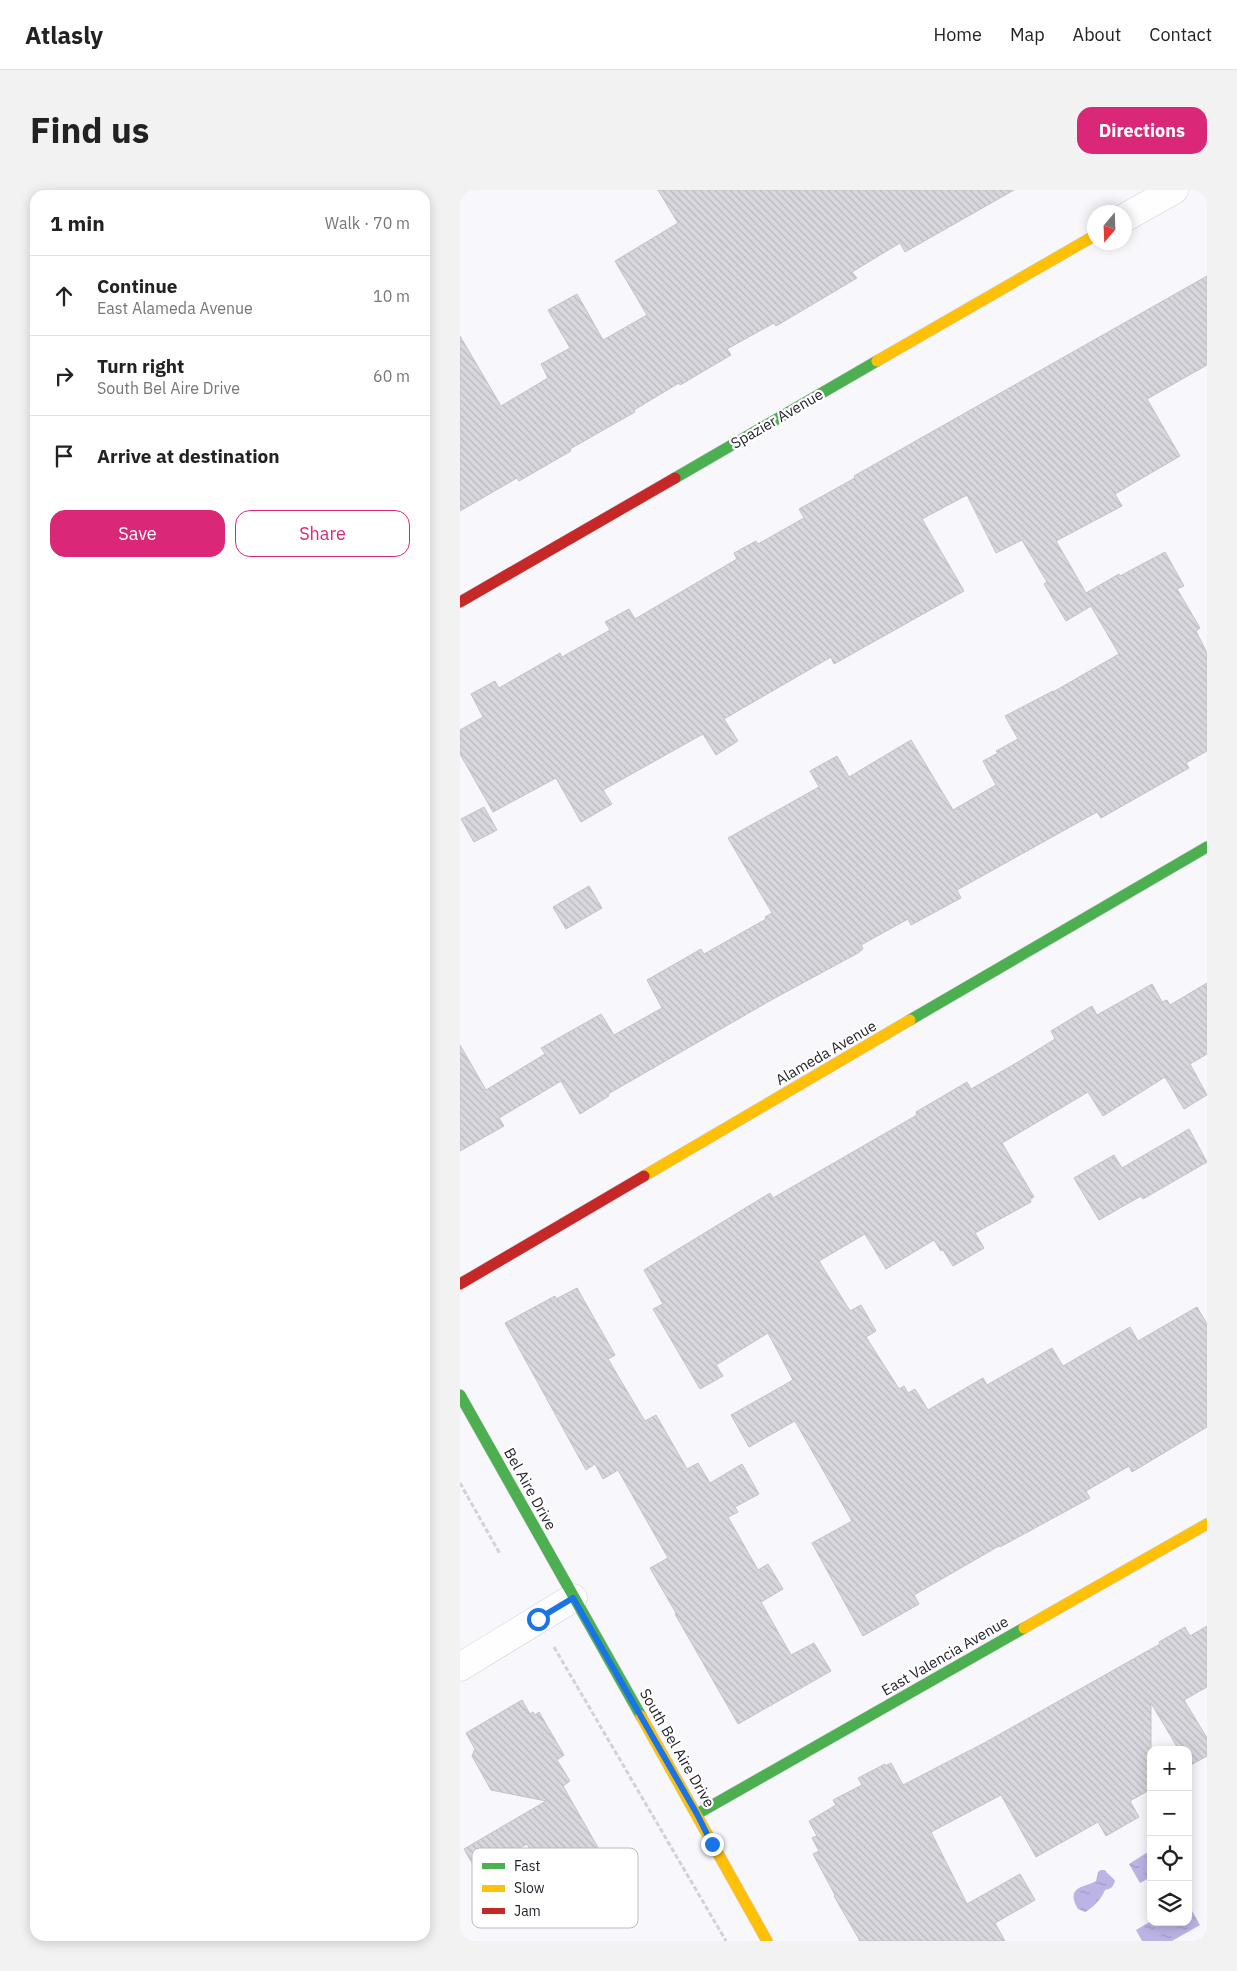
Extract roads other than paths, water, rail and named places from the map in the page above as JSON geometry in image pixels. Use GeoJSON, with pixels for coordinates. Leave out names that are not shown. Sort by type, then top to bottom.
{"type":"FeatureCollection","features":[{"type":"Feature","properties":{"kind":"street"},"geometry":{"type":"LineString","coordinates":[[1132,214],[1174,190]]}},
{"type":"Feature","properties":{"kind":"street","name":"Spazier Avenue"},"geometry":{"type":"LineString","coordinates":[[460,602],[1087,240]]}},
{"type":"Feature","properties":{"kind":"street","name":"Alameda Avenue"},"geometry":{"type":"LineString","coordinates":[[460,1284],[1207,847]]}},
{"type":"Feature","properties":{"kind":"street","name":"Bel Aire Drive"},"geometry":{"type":"LineString","coordinates":[[460,1395],[573,1598]]}},
{"type":"Feature","properties":{"kind":"street","name":"East Valencia Avenue"},"geometry":{"type":"LineString","coordinates":[[697,1814],[1207,1524]]}},
{"type":"Feature","properties":{"kind":"street"},"geometry":{"type":"LineString","coordinates":[[460,1667],[573,1598]]}},
{"type":"Feature","properties":{"kind":"street","name":"South Bel Aire Drive"},"geometry":{"type":"LineString","coordinates":[[573,1598],[697,1814],[767,1941]]}},
{"type":"Feature","properties":{"kind":"water"},"geometry":{"type":"Polygon","coordinates":[[[1147,1853],[1147,1879],[1140,1883],[1129,1864],[1147,1853]]]}},
{"type":"Feature","properties":{"kind":"water"},"geometry":{"type":"Polygon","coordinates":[[[1105,1870],[1114,1879],[1113,1885],[1105,1890],[1088,1910],[1085,1912],[1078,1909],[1074,1896],[1075,1892],[1096,1881],[1098,1872],[1105,1870]]]}},
{"type":"Feature","properties":{"kind":"water"},"geometry":{"type":"Polygon","coordinates":[[[1192,1911],[1200,1925],[1172,1941],[1142,1941],[1136,1930],[1147,1923],[1147,1926],[1192,1926],[1192,1911]]]}}]}
